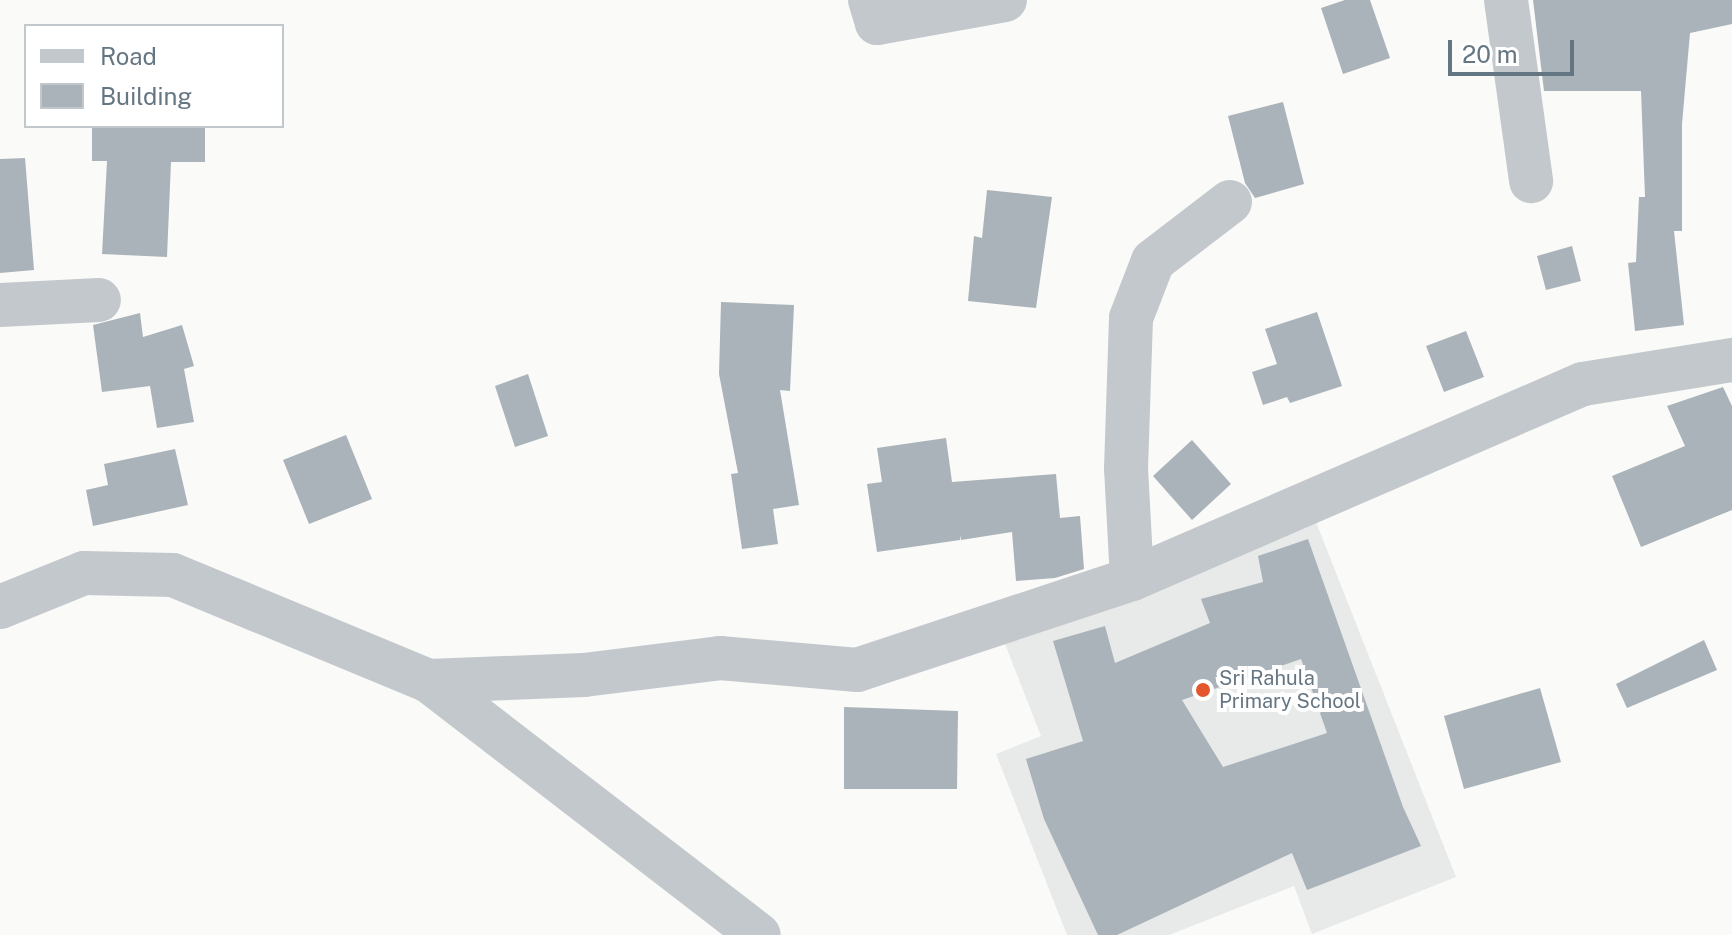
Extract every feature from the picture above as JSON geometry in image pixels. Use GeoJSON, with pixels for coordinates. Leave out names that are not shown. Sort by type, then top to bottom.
{"type":"FeatureCollection","features":[{"type":"Feature","properties":{"kind":"street"},"geometry":{"type":"LineString","coordinates":[[870,0],[877,23],[1005,0]]}},
{"type":"Feature","properties":{"kind":"street"},"geometry":{"type":"LineString","coordinates":[[1506,0],[1531,181]]}},
{"type":"Feature","properties":{"kind":"street"},"geometry":{"type":"LineString","coordinates":[[1132,579],[1126,469],[1131,318],[1153,261],[1230,202]]}},
{"type":"Feature","properties":{"kind":"street"},"geometry":{"type":"LineString","coordinates":[[0,305],[99,300]]}},
{"type":"Feature","properties":{"kind":"street"},"geometry":{"type":"LineString","coordinates":[[429,681],[584,675],[720,658],[857,670],[1132,579],[1583,384],[1732,360]]}},
{"type":"Feature","properties":{"kind":"street"},"geometry":{"type":"LineString","coordinates":[[0,607],[84,573],[173,575],[429,681],[759,935]]}},
{"type":"Feature","properties":{"kind":"shaded area","name":"Sri Rahula Primary School"},"geometry":{"type":"Polygon","coordinates":[[[1316,522],[1456,877],[1312,934],[1294,886],[1169,935],[1067,935],[996,754],[1041,736],[1005,644],[1316,522]]]}},
{"type":"Feature","properties":{"kind":"building"},"geometry":{"type":"Polygon","coordinates":[[[1345,0],[1370,0],[1390,58],[1343,74],[1321,8],[1345,0]]]}},
{"type":"Feature","properties":{"kind":"building"},"geometry":{"type":"Polygon","coordinates":[[[1533,0],[1732,0],[1732,24],[1690,33],[1682,124],[1682,231],[1674,231],[1684,325],[1635,331],[1628,263],[1636,262],[1639,197],[1645,197],[1641,91],[1544,91],[1533,0]]]}},
{"type":"Feature","properties":{"kind":"building"},"geometry":{"type":"Polygon","coordinates":[[[1283,102],[1304,184],[1255,198],[1245,183],[1228,116],[1283,102]]]}},
{"type":"Feature","properties":{"kind":"building"},"geometry":{"type":"Polygon","coordinates":[[[92,128],[205,128],[205,162],[171,162],[167,257],[102,254],[107,161],[92,161],[92,128]]]}},
{"type":"Feature","properties":{"kind":"building"},"geometry":{"type":"Polygon","coordinates":[[[25,158],[34,270],[0,273],[0,159],[25,158]]]}},
{"type":"Feature","properties":{"kind":"building"},"geometry":{"type":"Polygon","coordinates":[[[987,190],[1052,197],[1036,308],[968,301],[974,236],[982,238],[987,190]]]}},
{"type":"Feature","properties":{"kind":"building"},"geometry":{"type":"Polygon","coordinates":[[[1572,246],[1581,281],[1546,290],[1537,256],[1572,246]]]}},
{"type":"Feature","properties":{"kind":"building"},"geometry":{"type":"Polygon","coordinates":[[[721,302],[794,305],[790,391],[780,390],[799,505],[773,509],[778,544],[742,549],[731,474],[738,473],[719,374],[721,302]]]}},
{"type":"Feature","properties":{"kind":"building"},"geometry":{"type":"Polygon","coordinates":[[[1317,312],[1342,386],[1290,403],[1287,397],[1263,405],[1252,372],[1277,364],[1265,329],[1317,312]]]}},
{"type":"Feature","properties":{"kind":"building"},"geometry":{"type":"Polygon","coordinates":[[[140,313],[143,337],[182,325],[194,366],[184,369],[194,422],[157,428],[150,386],[102,392],[93,325],[140,313]]]}},
{"type":"Feature","properties":{"kind":"building"},"geometry":{"type":"Polygon","coordinates":[[[1466,331],[1484,377],[1444,392],[1426,346],[1466,331]]]}},
{"type":"Feature","properties":{"kind":"building"},"geometry":{"type":"Polygon","coordinates":[[[528,374],[548,436],[515,447],[495,386],[528,374]]]}},
{"type":"Feature","properties":{"kind":"building"},"geometry":{"type":"Polygon","coordinates":[[[1723,387],[1732,406],[1732,510],[1641,547],[1612,476],[1685,446],[1667,406],[1723,387]]]}},
{"type":"Feature","properties":{"kind":"building"},"geometry":{"type":"Polygon","coordinates":[[[346,435],[372,499],[309,524],[283,460],[346,435]]]}},
{"type":"Feature","properties":{"kind":"building"},"geometry":{"type":"Polygon","coordinates":[[[946,438],[952,482],[1056,474],[1060,518],[1080,516],[1084,569],[1055,578],[1016,581],[1012,532],[961,540],[960,535],[960,540],[877,552],[867,484],[882,482],[877,448],[946,438]]]}},
{"type":"Feature","properties":{"kind":"building"},"geometry":{"type":"Polygon","coordinates":[[[1192,440],[1231,484],[1192,520],[1153,476],[1192,440]]]}},
{"type":"Feature","properties":{"kind":"building"},"geometry":{"type":"Polygon","coordinates":[[[175,449],[188,505],[93,526],[86,490],[108,485],[104,464],[175,449]]]}},
{"type":"Feature","properties":{"kind":"building","name":"Sri Rahula Primary School"},"geometry":{"type":"Polygon","coordinates":[[[1308,539],[1403,807],[1421,846],[1307,890],[1292,853],[1117,935],[1098,935],[1044,819],[1026,759],[1083,741],[1053,641],[1105,626],[1115,663],[1210,623],[1201,599],[1263,582],[1258,556],[1308,539]],[[1301,659],[1182,700],[1223,767],[1327,733],[1301,659]]]}},
{"type":"Feature","properties":{"kind":"building"},"geometry":{"type":"Polygon","coordinates":[[[1704,640],[1717,670],[1627,708],[1616,684],[1704,640]]]}},
{"type":"Feature","properties":{"kind":"building"},"geometry":{"type":"Polygon","coordinates":[[[1540,688],[1561,762],[1464,789],[1444,716],[1540,688]]]}},
{"type":"Feature","properties":{"kind":"building"},"geometry":{"type":"Polygon","coordinates":[[[844,707],[958,711],[957,789],[844,789],[844,707]]]}},
{"type":"Feature","properties":{"kind":"place","name":"Sri Rahula Primary School"},"geometry":{"type":"Point","coordinates":[1203,690]}}]}
